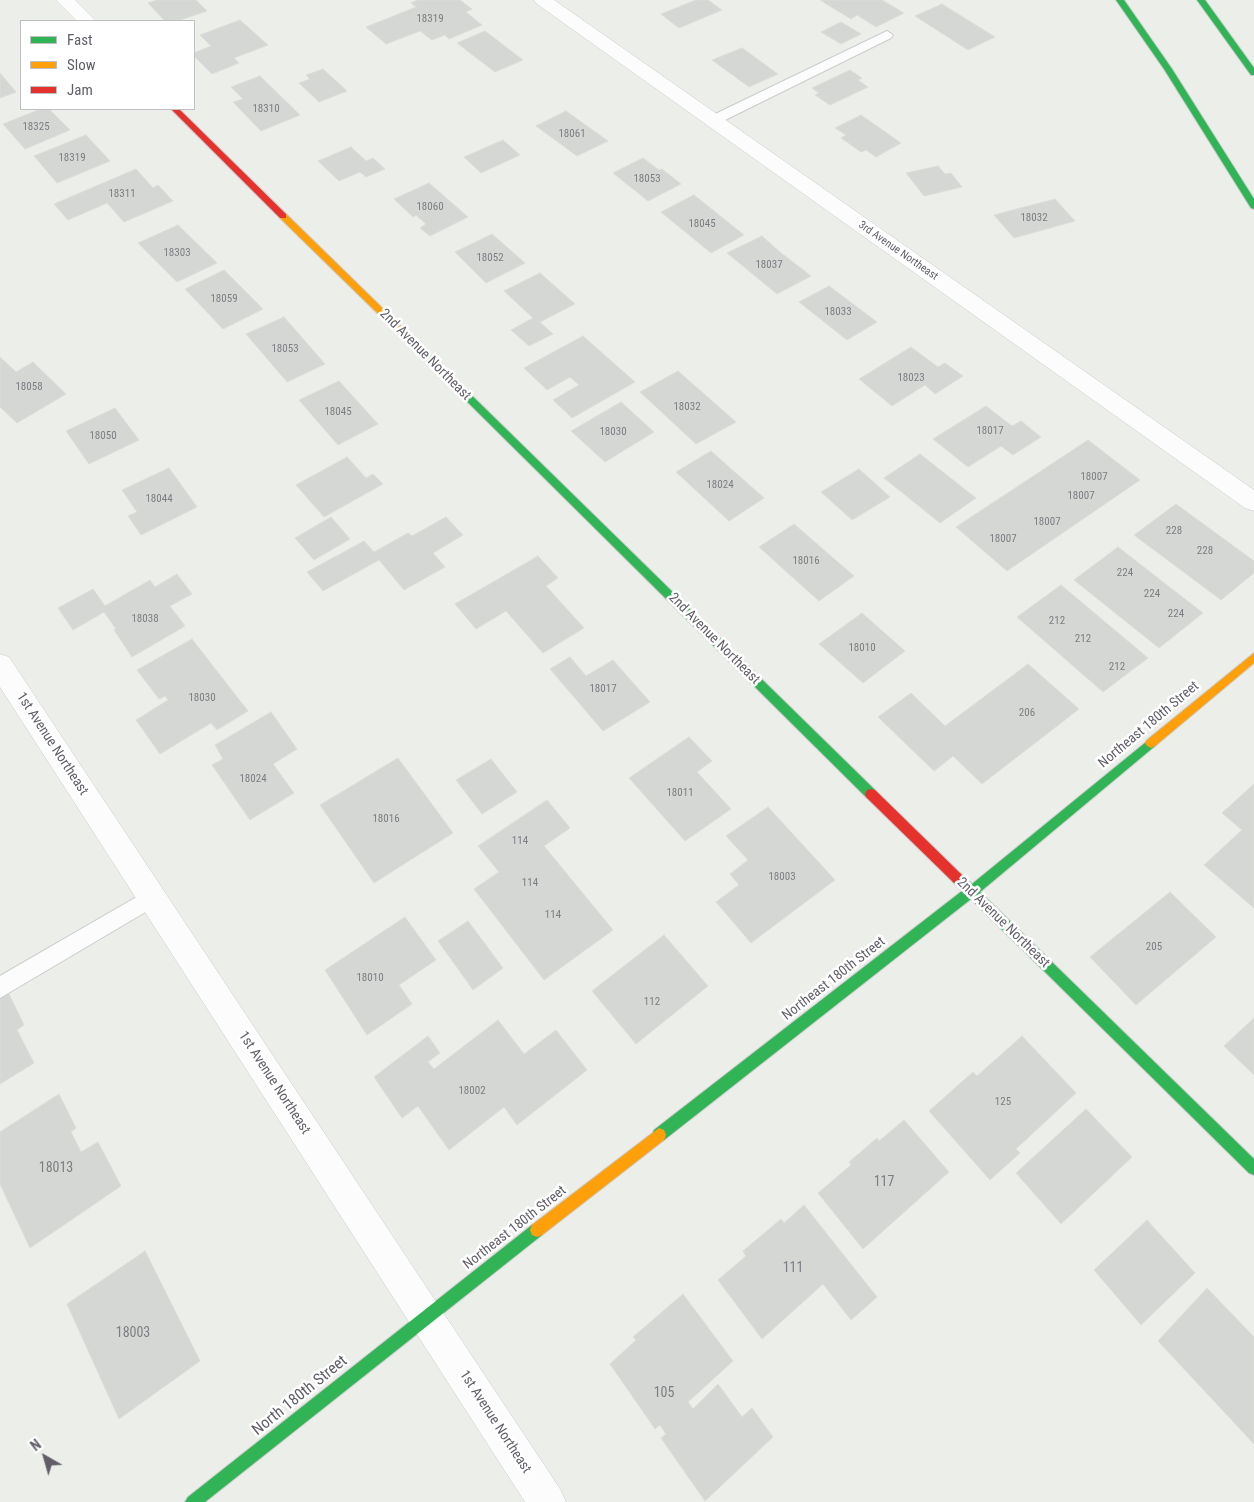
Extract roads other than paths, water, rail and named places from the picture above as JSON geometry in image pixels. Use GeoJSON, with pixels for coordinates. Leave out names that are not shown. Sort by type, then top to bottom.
{"type":"FeatureCollection","features":[{"type":"Feature","properties":{"kind":"main road"},"geometry":{"type":"LineString","coordinates":[[1120,0],[1168,69],[1254,206]]}},
{"type":"Feature","properties":{"kind":"main road"},"geometry":{"type":"LineString","coordinates":[[1201,0],[1254,73]]}},
{"type":"Feature","properties":{"kind":"main road","name":"2nd Avenue Northeast"},"geometry":{"type":"LineString","coordinates":[[177,110],[1254,1168]]}},
{"type":"Feature","properties":{"kind":"main road","name":"Northeast 180th Street"},"geometry":{"type":"LineString","coordinates":[[427,1316],[971,892],[1254,657]]}},
{"type":"Feature","properties":{"kind":"main road","name":"North 180th Street"},"geometry":{"type":"LineString","coordinates":[[193,1502],[427,1316]]}},
{"type":"Feature","properties":{"kind":"street"},"geometry":{"type":"LineString","coordinates":[[65,0],[86,20]]}},
{"type":"Feature","properties":{"kind":"street","name":"3rd Avenue Northeast"},"geometry":{"type":"LineString","coordinates":[[542,0],[1254,502]]}},
{"type":"Feature","properties":{"kind":"street","name":"1st Avenue Northeast"},"geometry":{"type":"LineString","coordinates":[[0,665],[547,1502]]}},
{"type":"Feature","properties":{"kind":"lane"},"geometry":{"type":"LineString","coordinates":[[714,120],[887,35]]}},
{"type":"Feature","properties":{"kind":"lane"},"geometry":{"type":"LineString","coordinates":[[0,988],[152,897]]}}]}
